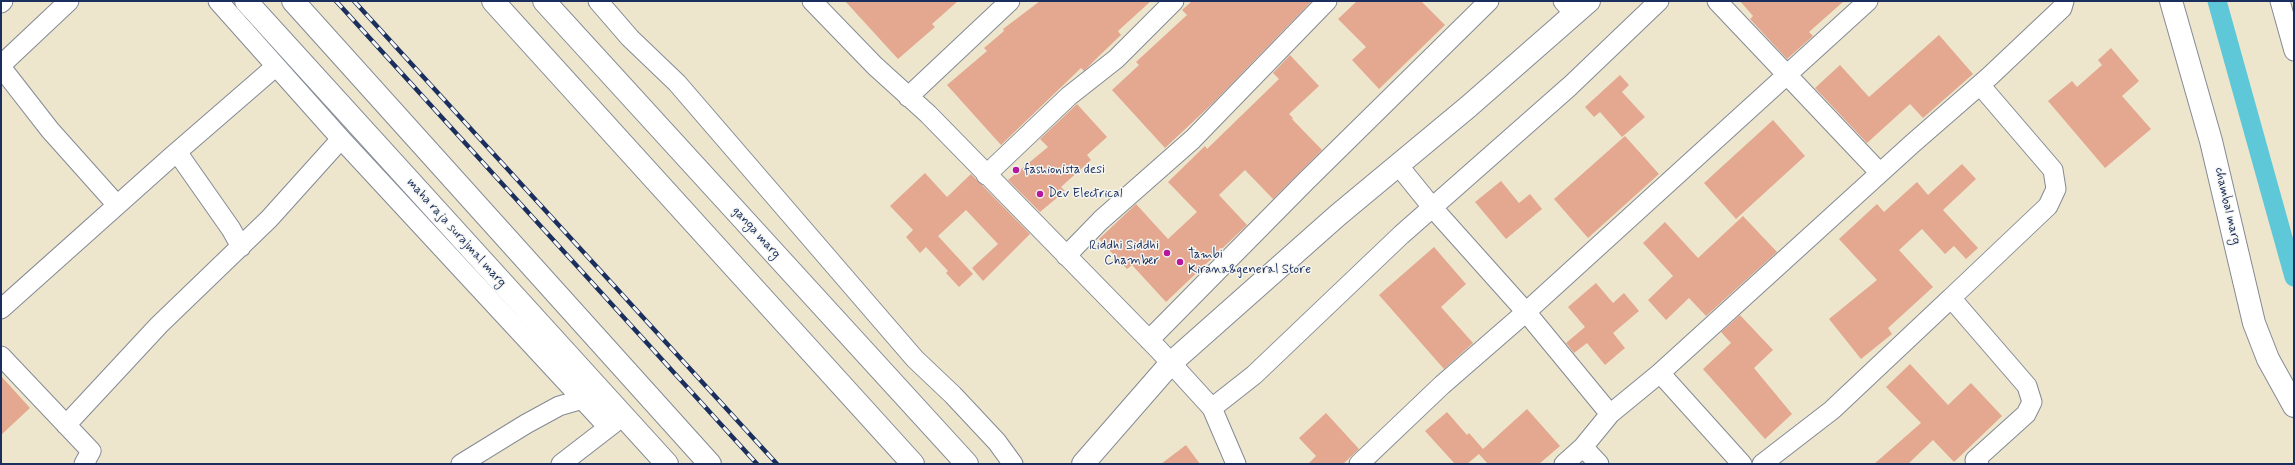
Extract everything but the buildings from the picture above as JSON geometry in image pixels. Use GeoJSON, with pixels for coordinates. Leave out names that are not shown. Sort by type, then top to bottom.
{"type":"FeatureCollection","features":[{"type":"Feature","properties":{"kind":"street"},"geometry":{"type":"LineString","coordinates":[[69,1],[1,66],[55,136],[117,205]]}},
{"type":"Feature","properties":{"kind":"street"},"geometry":{"type":"LineString","coordinates":[[218,1],[340,139],[583,399],[616,421]]}},
{"type":"Feature","properties":{"kind":"street","name":"maha raja surajmal marg"},"geometry":{"type":"LineString","coordinates":[[246,1],[616,421],[667,464]]}},
{"type":"Feature","properties":{"kind":"street"},"geometry":{"type":"LineString","coordinates":[[293,1],[710,464]]}},
{"type":"Feature","properties":{"kind":"street"},"geometry":{"type":"LineString","coordinates":[[493,1],[913,464]]}},
{"type":"Feature","properties":{"kind":"street","name":"ganga marg"},"geometry":{"type":"LineString","coordinates":[[544,1],[967,464]]}},
{"type":"Feature","properties":{"kind":"street"},"geometry":{"type":"LineString","coordinates":[[598,1],[630,38],[676,83],[915,358],[992,437],[1013,464]]}},
{"type":"Feature","properties":{"kind":"street"},"geometry":{"type":"LineString","coordinates":[[908,97],[1010,1]]}},
{"type":"Feature","properties":{"kind":"street"},"geometry":{"type":"LineString","coordinates":[[986,176],[1069,96],[1116,59],[1174,1]]}},
{"type":"Feature","properties":{"kind":"street"},"geometry":{"type":"LineString","coordinates":[[1066,256],[1113,210],[1193,139],[1327,1]]}},
{"type":"Feature","properties":{"kind":"street"},"geometry":{"type":"LineString","coordinates":[[1149,340],[1306,181],[1489,1]]}},
{"type":"Feature","properties":{"kind":"street"},"geometry":{"type":"LineString","coordinates":[[1212,408],[1254,375],[1432,207],[1570,86],[1659,1]]}},
{"type":"Feature","properties":{"kind":"street"},"geometry":{"type":"LineString","coordinates":[[1717,1],[1880,173]]}},
{"type":"Feature","properties":{"kind":"street"},"geometry":{"type":"LineString","coordinates":[[1359,464],[1442,385],[1526,312],[1786,73],[1868,1]]}},
{"type":"Feature","properties":{"kind":"street"},"geometry":{"type":"LineString","coordinates":[[1564,464],[1583,447],[1610,414],[1660,373],[1880,173],[1980,85],[2062,8],[2064,1]]}},
{"type":"Feature","properties":{"kind":"street","name":"chambal marg"},"geometry":{"type":"LineString","coordinates":[[2171,1],[2212,141],[2254,323],[2268,359],[2294,406]]}},
{"type":"Feature","properties":{"kind":"street"},"geometry":{"type":"LineString","coordinates":[[2280,1],[2294,51]]}},
{"type":"Feature","properties":{"kind":"street"},"geometry":{"type":"LineString","coordinates":[[815,2],[875,66],[928,114],[986,176],[1034,221],[1066,256],[1171,363],[1212,408],[1236,464]]}},
{"type":"Feature","properties":{"kind":"street"},"geometry":{"type":"LineString","coordinates":[[1083,464],[1171,363],[1338,215],[1398,165],[1576,5]]}},
{"type":"Feature","properties":{"kind":"street"},"geometry":{"type":"LineString","coordinates":[[1,309],[275,67]]}},
{"type":"Feature","properties":{"kind":"street"},"geometry":{"type":"LineString","coordinates":[[1762,464],[1832,410],[2048,206],[2056,189],[2053,170],[1980,85]]}},
{"type":"Feature","properties":{"kind":"street"},"geometry":{"type":"LineString","coordinates":[[66,424],[159,325],[241,247],[340,139]]}},
{"type":"Feature","properties":{"kind":"street"},"geometry":{"type":"LineString","coordinates":[[177,152],[231,229],[241,247]]}},
{"type":"Feature","properties":{"kind":"street"},"geometry":{"type":"LineString","coordinates":[[1398,165],[1432,207],[1526,312],[1610,414]]}},
{"type":"Feature","properties":{"kind":"street"},"geometry":{"type":"LineString","coordinates":[[1951,298],[2027,386],[2032,402],[2026,414],[1974,463]]}},
{"type":"Feature","properties":{"kind":"street"},"geometry":{"type":"LineString","coordinates":[[1,356],[91,451],[84,464]]}},
{"type":"Feature","properties":{"kind":"street"},"geometry":{"type":"LineString","coordinates":[[1660,373],[1742,464]]}},
{"type":"Feature","properties":{"kind":"street"},"geometry":{"type":"LineString","coordinates":[[561,464],[648,394]]}},
{"type":"Feature","properties":{"kind":"street"},"geometry":{"type":"LineString","coordinates":[[461,464],[526,424],[559,406],[583,399]]}},
{"type":"Feature","properties":{"kind":"street"},"geometry":{"type":"LineString","coordinates":[[1583,447],[1600,464]]}},
{"type":"Feature","properties":{"kind":"waterway"},"geometry":{"type":"LineString","coordinates":[[2217,1],[2294,277]]}},
{"type":"Feature","properties":{"kind":"railway"},"geometry":{"type":"LineString","coordinates":[[336,1],[757,464]]}},
{"type":"Feature","properties":{"kind":"railway"},"geometry":{"type":"LineString","coordinates":[[354,1],[777,464]]}},
{"type":"Feature","properties":{"kind":"place","name":"fashionista desi"},"geometry":{"type":"Point","coordinates":[1016,170]}},
{"type":"Feature","properties":{"kind":"place","name":"Dev Electrical"},"geometry":{"type":"Point","coordinates":[1040,194]}},
{"type":"Feature","properties":{"kind":"place","name":"Riddhi Siddhi Chamber"},"geometry":{"type":"Point","coordinates":[1167,253]}},
{"type":"Feature","properties":{"kind":"place","name":"Tambi Kirana&general Store"},"geometry":{"type":"Point","coordinates":[1180,262]}}]}
